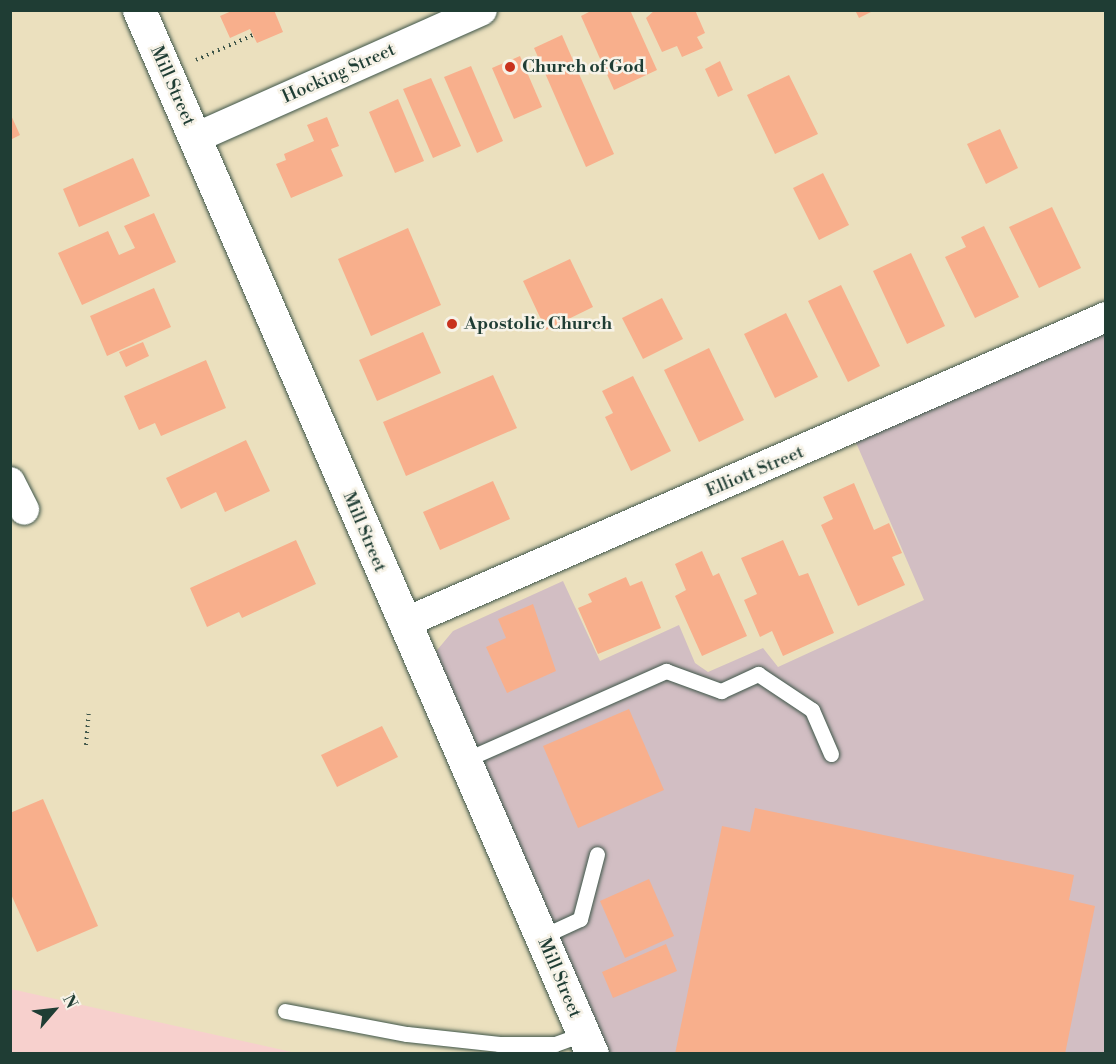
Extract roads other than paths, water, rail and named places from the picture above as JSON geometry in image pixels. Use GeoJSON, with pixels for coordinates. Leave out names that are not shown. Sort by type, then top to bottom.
{"type":"FeatureCollection","features":[{"type":"Feature","properties":{"kind":"street","name":"Mill Street"},"geometry":{"type":"LineString","coordinates":[[139,10],[588,1044]]}},
{"type":"Feature","properties":{"kind":"street","name":"Hocking Street"},"geometry":{"type":"LineString","coordinates":[[195,138],[482,10]]}},
{"type":"Feature","properties":{"kind":"street","name":"Elliott Street"},"geometry":{"type":"LineString","coordinates":[[404,623],[1106,318]]}},
{"type":"Feature","properties":{"kind":"street"},"geometry":{"type":"LineString","coordinates":[[10,482],[24,510]]}},
{"type":"Feature","properties":{"kind":"lane"},"geometry":{"type":"LineString","coordinates":[[465,760],[666,671],[721,691],[758,674],[812,711],[831,754]]}},
{"type":"Feature","properties":{"kind":"lane"},"geometry":{"type":"LineString","coordinates":[[541,937],[580,919],[597,854]]}},
{"type":"Feature","properties":{"kind":"lane"},"geometry":{"type":"LineString","coordinates":[[285,1011],[407,1034],[499,1044],[588,1044]]}},
{"type":"Feature","properties":{"kind":"place","name":"Church of God"},"geometry":{"type":"Point","coordinates":[510,67]}},
{"type":"Feature","properties":{"kind":"place","name":"Apostolic Church"},"geometry":{"type":"Point","coordinates":[452,324]}}]}
